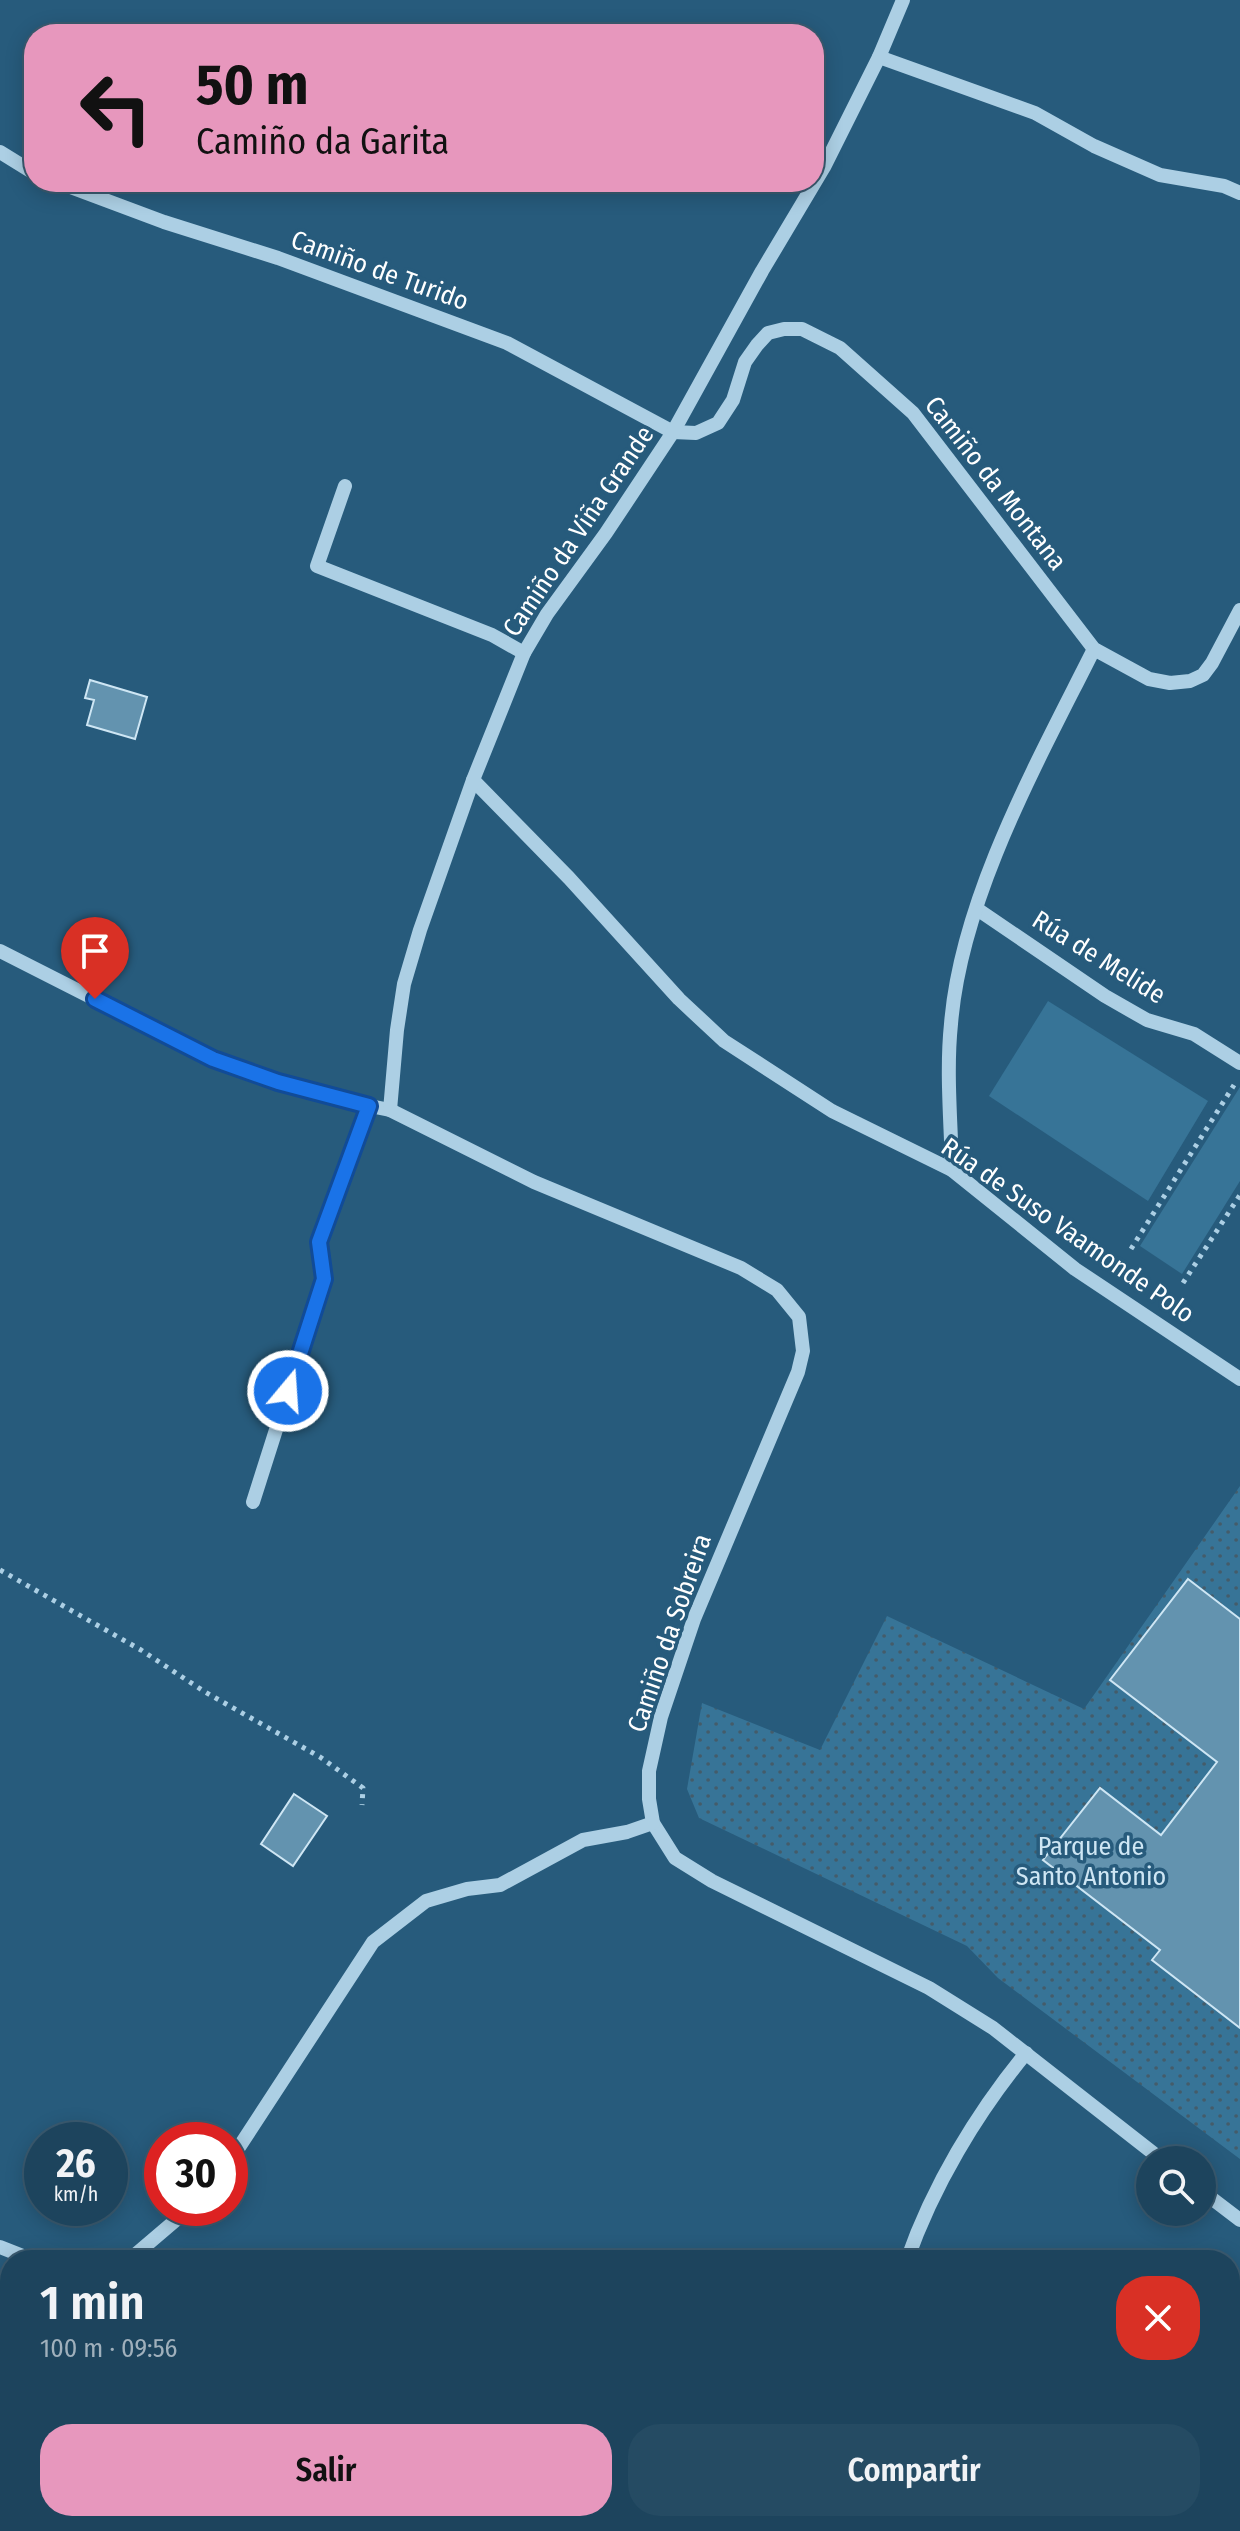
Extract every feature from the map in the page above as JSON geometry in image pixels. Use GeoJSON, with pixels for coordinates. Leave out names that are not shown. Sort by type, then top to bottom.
{"type":"FeatureCollection","features":[{"type":"Feature","properties":{"kind":"street","name":"Camiño da Viña Grande"},"geometry":{"type":"LineString","coordinates":[[824,167],[879,57],[903,0]]}},
{"type":"Feature","properties":{"kind":"street"},"geometry":{"type":"LineString","coordinates":[[879,57],[1035,113],[1094,146],[1160,175],[1224,186],[1240,193]]}},
{"type":"Feature","properties":{"kind":"street"},"geometry":{"type":"LineString","coordinates":[[0,152],[24,167]]}},
{"type":"Feature","properties":{"kind":"street","name":"Camiño de Turido"},"geometry":{"type":"LineString","coordinates":[[84,192],[164,222],[278,258],[507,343],[673,432]]}},
{"type":"Feature","properties":{"kind":"street","name":"Camiño da Viña Grande"},"geometry":{"type":"LineString","coordinates":[[390,1110],[404,984],[473,780],[524,653],[547,614],[673,432],[809,192]]}},
{"type":"Feature","properties":{"kind":"street","name":"Camiño da Montana"},"geometry":{"type":"LineString","coordinates":[[673,432],[696,433],[718,423],[733,400],[745,362],[757,345],[768,333],[802,329],[840,348],[913,413],[1094,649],[1149,679],[1170,683],[1190,681],[1203,675],[1212,663],[1240,610]]}},
{"type":"Feature","properties":{"kind":"street"},"geometry":{"type":"LineString","coordinates":[[345,486],[317,566],[492,635],[524,653]]}},
{"type":"Feature","properties":{"kind":"street"},"geometry":{"type":"LineString","coordinates":[[952,1170],[951,1023],[963,959],[977,909],[1013,814],[1094,649]]}},
{"type":"Feature","properties":{"kind":"street","name":"Rúa de Suso Vaamonde Polo"},"geometry":{"type":"LineString","coordinates":[[473,780],[569,878],[679,999],[724,1041],[832,1111],[952,1170],[1075,1269],[1240,1379]]}},
{"type":"Feature","properties":{"kind":"street","name":"Rúa de Melide"},"geometry":{"type":"LineString","coordinates":[[977,909],[1105,996],[1147,1020],[1194,1034],[1240,1063]]}},
{"type":"Feature","properties":{"kind":"street","name":"Camiño da Sobreira"},"geometry":{"type":"LineString","coordinates":[[0,951],[213,1059],[278,1082],[390,1110],[534,1182],[741,1268],[777,1290],[799,1317],[803,1351],[798,1372],[694,1619],[661,1717],[649,1771],[653,1823],[675,1858],[712,1881],[929,1988],[993,2028],[1144,2146]]}},
{"type":"Feature","properties":{"kind":"street"},"geometry":{"type":"LineString","coordinates":[[253,1502],[324,1279],[319,1242],[369,1106]]}},
{"type":"Feature","properties":{"kind":"street"},"geometry":{"type":"LineString","coordinates":[[248,2133],[373,1942],[426,1901],[467,1889],[500,1885],[583,1840],[627,1832],[653,1823]]}},
{"type":"Feature","properties":{"kind":"street"},"geometry":{"type":"LineString","coordinates":[[911,2250],[966,2137],[1002,2082],[1026,2053]]}},
{"type":"Feature","properties":{"kind":"street"},"geometry":{"type":"LineString","coordinates":[[1216,2202],[1240,2220]]}},
{"type":"Feature","properties":{"kind":"street"},"geometry":{"type":"LineString","coordinates":[[141,2250],[169,2226]]}},
{"type":"Feature","properties":{"kind":"path"},"geometry":{"type":"LineString","coordinates":[[1131,1249],[1236,1081]]}},
{"type":"Feature","properties":{"kind":"path"},"geometry":{"type":"LineString","coordinates":[[1183,1283],[1240,1195]]}},
{"type":"Feature","properties":{"kind":"path"},"geometry":{"type":"LineString","coordinates":[[0,1570],[320,1757],[363,1788],[362,1805]]}},
{"type":"Feature","properties":{"kind":"green space"},"geometry":{"type":"Polygon","coordinates":[[[1048,1001],[1208,1101],[1148,1201],[989,1096],[1048,1001]]]}},
{"type":"Feature","properties":{"kind":"green space"},"geometry":{"type":"Polygon","coordinates":[[[1240,1087],[1240,1181],[1182,1274],[1140,1246],[1240,1087]]]}},
{"type":"Feature","properties":{"kind":"green space","name":"Parque de Santo Antonio"},"geometry":{"type":"Polygon","coordinates":[[[1240,1486],[1240,2159],[998,1978],[967,1946],[699,1818],[687,1789],[702,1703],[820,1750],[887,1616],[1084,1709],[1240,1486]]]}},
{"type":"Feature","properties":{"kind":"building"},"geometry":{"type":"Polygon","coordinates":[[[90,680],[147,697],[135,739],[87,725],[94,700],[85,698],[90,680]]]}},
{"type":"Feature","properties":{"kind":"building"},"geometry":{"type":"Polygon","coordinates":[[[1188,1579],[1240,1619],[1240,2028],[1152,1960],[1160,1950],[1043,1860],[1100,1788],[1161,1835],[1217,1762],[1110,1680],[1188,1579]]]}},
{"type":"Feature","properties":{"kind":"building"},"geometry":{"type":"Polygon","coordinates":[[[294,1794],[327,1816],[293,1866],[261,1844],[294,1794]]]}},
{"type":"Feature","properties":{"kind":"route"},"geometry":{"type":"LineString","coordinates":[[95,999],[213,1059],[330,1098],[369,1106],[319,1242],[324,1279],[288,1391]]}}]}
